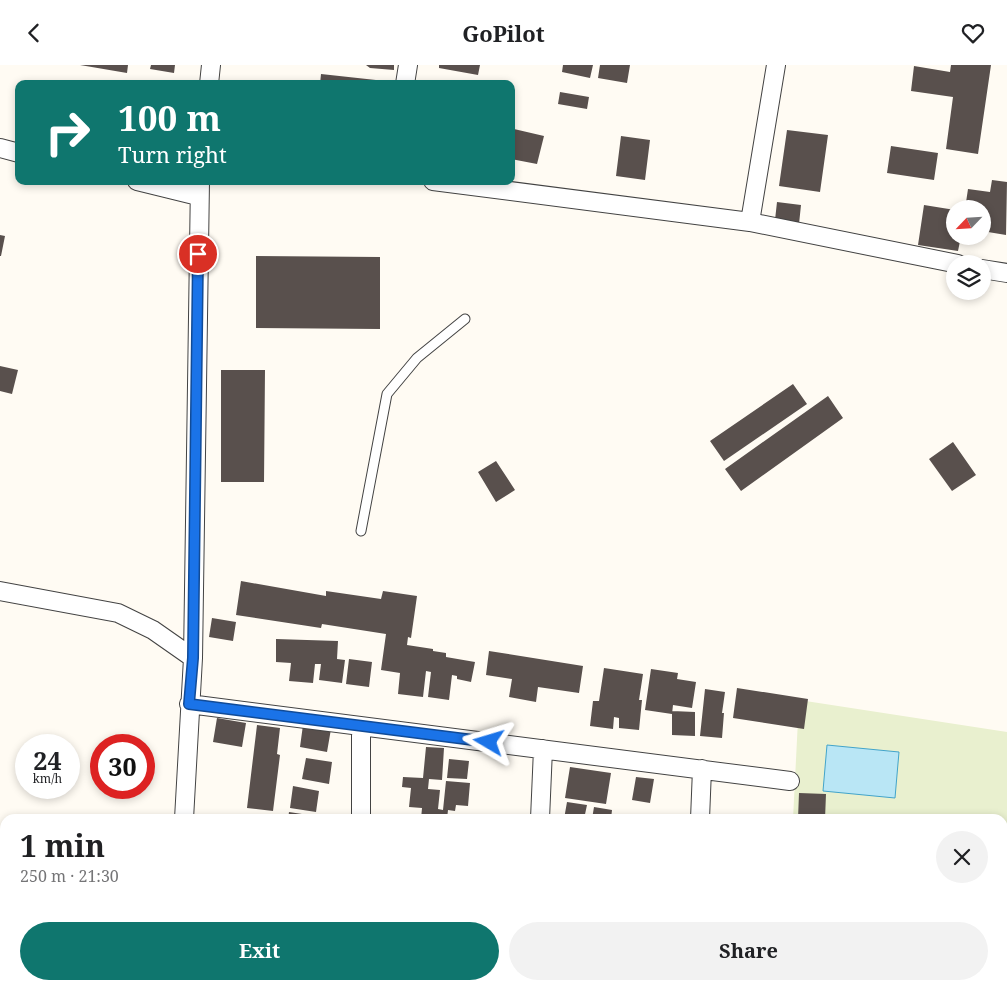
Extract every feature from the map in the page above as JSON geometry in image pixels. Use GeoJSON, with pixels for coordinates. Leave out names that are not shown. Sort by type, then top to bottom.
{"type":"FeatureCollection","features":[{"type":"Feature","properties":{"kind":"street"},"geometry":{"type":"LineString","coordinates":[[209,80],[211,65]]}},
{"type":"Feature","properties":{"kind":"street"},"geometry":{"type":"LineString","coordinates":[[406,80],[408,65]]}},
{"type":"Feature","properties":{"kind":"street"},"geometry":{"type":"LineString","coordinates":[[750,222],[776,65]]}},
{"type":"Feature","properties":{"kind":"street"},"geometry":{"type":"LineString","coordinates":[[0,148],[15,152]]}},
{"type":"Feature","properties":{"kind":"street"},"geometry":{"type":"LineString","coordinates":[[168,185],[199,189],[193,658],[184,814]]}},
{"type":"Feature","properties":{"kind":"street"},"geometry":{"type":"LineString","coordinates":[[464,185],[750,222],[946,262]]}},
{"type":"Feature","properties":{"kind":"street"},"geometry":{"type":"LineString","coordinates":[[991,270],[1007,273]]}},
{"type":"Feature","properties":{"kind":"street"},"geometry":{"type":"LineString","coordinates":[[0,591],[118,613],[153,630],[193,658]]}},
{"type":"Feature","properties":{"kind":"street"},"geometry":{"type":"LineString","coordinates":[[189,704],[790,781]]}},
{"type":"Feature","properties":{"kind":"street"},"geometry":{"type":"LineString","coordinates":[[361,814],[362,726]]}},
{"type":"Feature","properties":{"kind":"street"},"geometry":{"type":"LineString","coordinates":[[540,814],[543,749]]}},
{"type":"Feature","properties":{"kind":"street"},"geometry":{"type":"LineString","coordinates":[[700,814],[702,769]]}},
{"type":"Feature","properties":{"kind":"lane"},"geometry":{"type":"LineString","coordinates":[[361,531],[387,394],[417,358],[465,319]]}},
{"type":"Feature","properties":{"kind":"green space"},"geometry":{"type":"Polygon","coordinates":[[[799,700],[1007,732],[1007,814],[793,814],[799,700]]]}},
{"type":"Feature","properties":{"kind":"water"},"geometry":{"type":"Polygon","coordinates":[[[827,745],[899,752],[895,798],[823,791],[827,745]]]}},
{"type":"Feature","properties":{"kind":"building"},"geometry":{"type":"Polygon","coordinates":[[[80,65],[128,65],[127,73],[80,65]]]}},
{"type":"Feature","properties":{"kind":"building"},"geometry":{"type":"Polygon","coordinates":[[[151,65],[175,65],[174,73],[150,69],[151,65]]]}},
{"type":"Feature","properties":{"kind":"building"},"geometry":{"type":"Polygon","coordinates":[[[366,65],[394,65],[394,70],[370,68],[366,65]]]}},
{"type":"Feature","properties":{"kind":"building"},"geometry":{"type":"Polygon","coordinates":[[[439,65],[480,65],[478,75],[439,68],[439,65]]]}},
{"type":"Feature","properties":{"kind":"building"},"geometry":{"type":"Polygon","coordinates":[[[563,65],[593,65],[590,78],[562,72],[563,65]]]}},
{"type":"Feature","properties":{"kind":"building"},"geometry":{"type":"Polygon","coordinates":[[[600,65],[630,65],[627,83],[598,78],[600,65]]]}},
{"type":"Feature","properties":{"kind":"building"},"geometry":{"type":"Polygon","coordinates":[[[951,65],[991,65],[978,154],[946,149],[953,97],[911,91],[914,66],[950,72],[951,65]]]}},
{"type":"Feature","properties":{"kind":"building"},"geometry":{"type":"Polygon","coordinates":[[[321,74],[376,80],[320,80],[321,74]]]}},
{"type":"Feature","properties":{"kind":"building"},"geometry":{"type":"Polygon","coordinates":[[[560,92],[589,97],[587,109],[558,104],[560,92]]]}},
{"type":"Feature","properties":{"kind":"building"},"geometry":{"type":"Polygon","coordinates":[[[515,129],[544,136],[537,164],[515,160],[515,129]]]}},
{"type":"Feature","properties":{"kind":"building"},"geometry":{"type":"Polygon","coordinates":[[[787,130],[828,135],[820,192],[779,186],[787,130]]]}},
{"type":"Feature","properties":{"kind":"building"},"geometry":{"type":"Polygon","coordinates":[[[621,136],[650,140],[645,180],[616,176],[621,136]]]}},
{"type":"Feature","properties":{"kind":"building"},"geometry":{"type":"Polygon","coordinates":[[[891,146],[938,153],[934,180],[887,173],[891,146]]]}},
{"type":"Feature","properties":{"kind":"building"},"geometry":{"type":"Polygon","coordinates":[[[992,180],[1007,182],[1006,235],[991,232],[991,200],[966,200],[968,189],[990,192],[992,180]]]}},
{"type":"Feature","properties":{"kind":"building"},"geometry":{"type":"Polygon","coordinates":[[[777,202],[801,205],[799,224],[775,220],[777,202]]]}},
{"type":"Feature","properties":{"kind":"building"},"geometry":{"type":"Polygon","coordinates":[[[924,205],[946,209],[946,245],[959,245],[958,251],[918,245],[924,205]]]}},
{"type":"Feature","properties":{"kind":"building"},"geometry":{"type":"Polygon","coordinates":[[[0,235],[5,236],[1,256],[0,256],[0,235]]]}},
{"type":"Feature","properties":{"kind":"building"},"geometry":{"type":"Polygon","coordinates":[[[256,256],[380,257],[380,329],[256,328],[256,256]]]}},
{"type":"Feature","properties":{"kind":"building"},"geometry":{"type":"Polygon","coordinates":[[[0,366],[18,370],[12,394],[0,391],[0,366]]]}},
{"type":"Feature","properties":{"kind":"building"},"geometry":{"type":"Polygon","coordinates":[[[221,370],[265,370],[264,482],[221,482],[221,370]]]}},
{"type":"Feature","properties":{"kind":"building"},"geometry":{"type":"Polygon","coordinates":[[[793,384],[807,404],[724,461],[710,441],[793,384]]]}},
{"type":"Feature","properties":{"kind":"building"},"geometry":{"type":"Polygon","coordinates":[[[828,396],[843,418],[741,491],[725,469],[828,396]]]}},
{"type":"Feature","properties":{"kind":"building"},"geometry":{"type":"Polygon","coordinates":[[[953,442],[976,475],[952,491],[929,459],[953,442]]]}},
{"type":"Feature","properties":{"kind":"building"},"geometry":{"type":"Polygon","coordinates":[[[496,461],[515,490],[496,502],[478,472],[496,461]]]}},
{"type":"Feature","properties":{"kind":"building"},"geometry":{"type":"Polygon","coordinates":[[[241,581],[326,596],[326,591],[381,599],[383,591],[417,596],[411,638],[408,637],[407,645],[433,649],[433,651],[446,653],[446,657],[475,662],[471,682],[457,679],[457,676],[452,675],[449,700],[428,697],[431,672],[426,671],[423,697],[398,694],[400,673],[381,670],[386,634],[322,624],[321,628],[236,615],[241,581]]]}},
{"type":"Feature","properties":{"kind":"building"},"geometry":{"type":"Polygon","coordinates":[[[212,618],[236,622],[233,641],[209,637],[212,618]]]}},
{"type":"Feature","properties":{"kind":"building"},"geometry":{"type":"Polygon","coordinates":[[[276,639],[338,641],[337,659],[345,660],[342,683],[319,680],[321,664],[315,664],[313,683],[289,681],[291,663],[276,662],[276,639]]]}},
{"type":"Feature","properties":{"kind":"building"},"geometry":{"type":"Polygon","coordinates":[[[489,651],[583,666],[579,693],[538,687],[536,702],[509,697],[512,679],[486,675],[489,651]]]}},
{"type":"Feature","properties":{"kind":"building"},"geometry":{"type":"Polygon","coordinates":[[[349,659],[372,662],[369,687],[346,684],[349,659]]]}},
{"type":"Feature","properties":{"kind":"building"},"geometry":{"type":"Polygon","coordinates":[[[604,668],[643,674],[639,700],[642,700],[639,730],[619,728],[619,718],[614,717],[613,729],[590,726],[593,701],[599,701],[604,668]]]}},
{"type":"Feature","properties":{"kind":"building"},"geometry":{"type":"Polygon","coordinates":[[[651,669],[678,673],[677,679],[696,682],[692,708],[673,705],[672,714],[645,710],[651,669]]]}},
{"type":"Feature","properties":{"kind":"building"},"geometry":{"type":"Polygon","coordinates":[[[737,688],[808,699],[804,729],[733,718],[737,688]]]}},
{"type":"Feature","properties":{"kind":"building"},"geometry":{"type":"Polygon","coordinates":[[[705,689],[725,692],[722,713],[724,713],[722,738],[700,736],[705,689]]]}},
{"type":"Feature","properties":{"kind":"building"},"geometry":{"type":"Polygon","coordinates":[[[672,711],[695,712],[695,736],[672,735],[672,711]]]}},
{"type":"Feature","properties":{"kind":"building"},"geometry":{"type":"Polygon","coordinates":[[[217,718],[246,723],[242,747],[213,742],[217,718]]]}},
{"type":"Feature","properties":{"kind":"building"},"geometry":{"type":"Polygon","coordinates":[[[257,725],[280,728],[277,754],[280,755],[273,811],[247,808],[257,725]]]}},
{"type":"Feature","properties":{"kind":"building"},"geometry":{"type":"Polygon","coordinates":[[[303,725],[331,729],[327,752],[300,747],[303,725]]]}},
{"type":"Feature","properties":{"kind":"building"},"geometry":{"type":"Polygon","coordinates":[[[426,747],[444,748],[442,780],[429,779],[428,789],[440,790],[438,809],[443,810],[446,781],[470,783],[468,806],[456,805],[455,811],[448,810],[448,814],[421,814],[422,808],[409,807],[411,788],[402,787],[403,777],[423,778],[426,747]]]}},
{"type":"Feature","properties":{"kind":"building"},"geometry":{"type":"Polygon","coordinates":[[[306,758],[332,762],[329,784],[302,779],[306,758]]]}},
{"type":"Feature","properties":{"kind":"building"},"geometry":{"type":"Polygon","coordinates":[[[449,759],[469,761],[467,779],[447,778],[449,759]]]}},
{"type":"Feature","properties":{"kind":"building"},"geometry":{"type":"Polygon","coordinates":[[[570,767],[611,773],[606,804],[565,798],[570,767]]]}},
{"type":"Feature","properties":{"kind":"building"},"geometry":{"type":"Polygon","coordinates":[[[636,777],[654,779],[650,803],[632,800],[636,777]]]}},
{"type":"Feature","properties":{"kind":"building"},"geometry":{"type":"Polygon","coordinates":[[[293,786],[319,791],[316,812],[290,808],[293,786]]]}},
{"type":"Feature","properties":{"kind":"building"},"geometry":{"type":"Polygon","coordinates":[[[799,793],[826,794],[825,814],[798,814],[799,793]]]}},
{"type":"Feature","properties":{"kind":"building"},"geometry":{"type":"Polygon","coordinates":[[[567,802],[587,805],[585,814],[565,814],[567,802]]]}},
{"type":"Feature","properties":{"kind":"building"},"geometry":{"type":"Polygon","coordinates":[[[594,807],[612,810],[612,814],[593,814],[594,807]]]}},
{"type":"Feature","properties":{"kind":"route"},"geometry":{"type":"LineString","coordinates":[[198,254],[193,658],[189,704],[489,742]]}}]}
